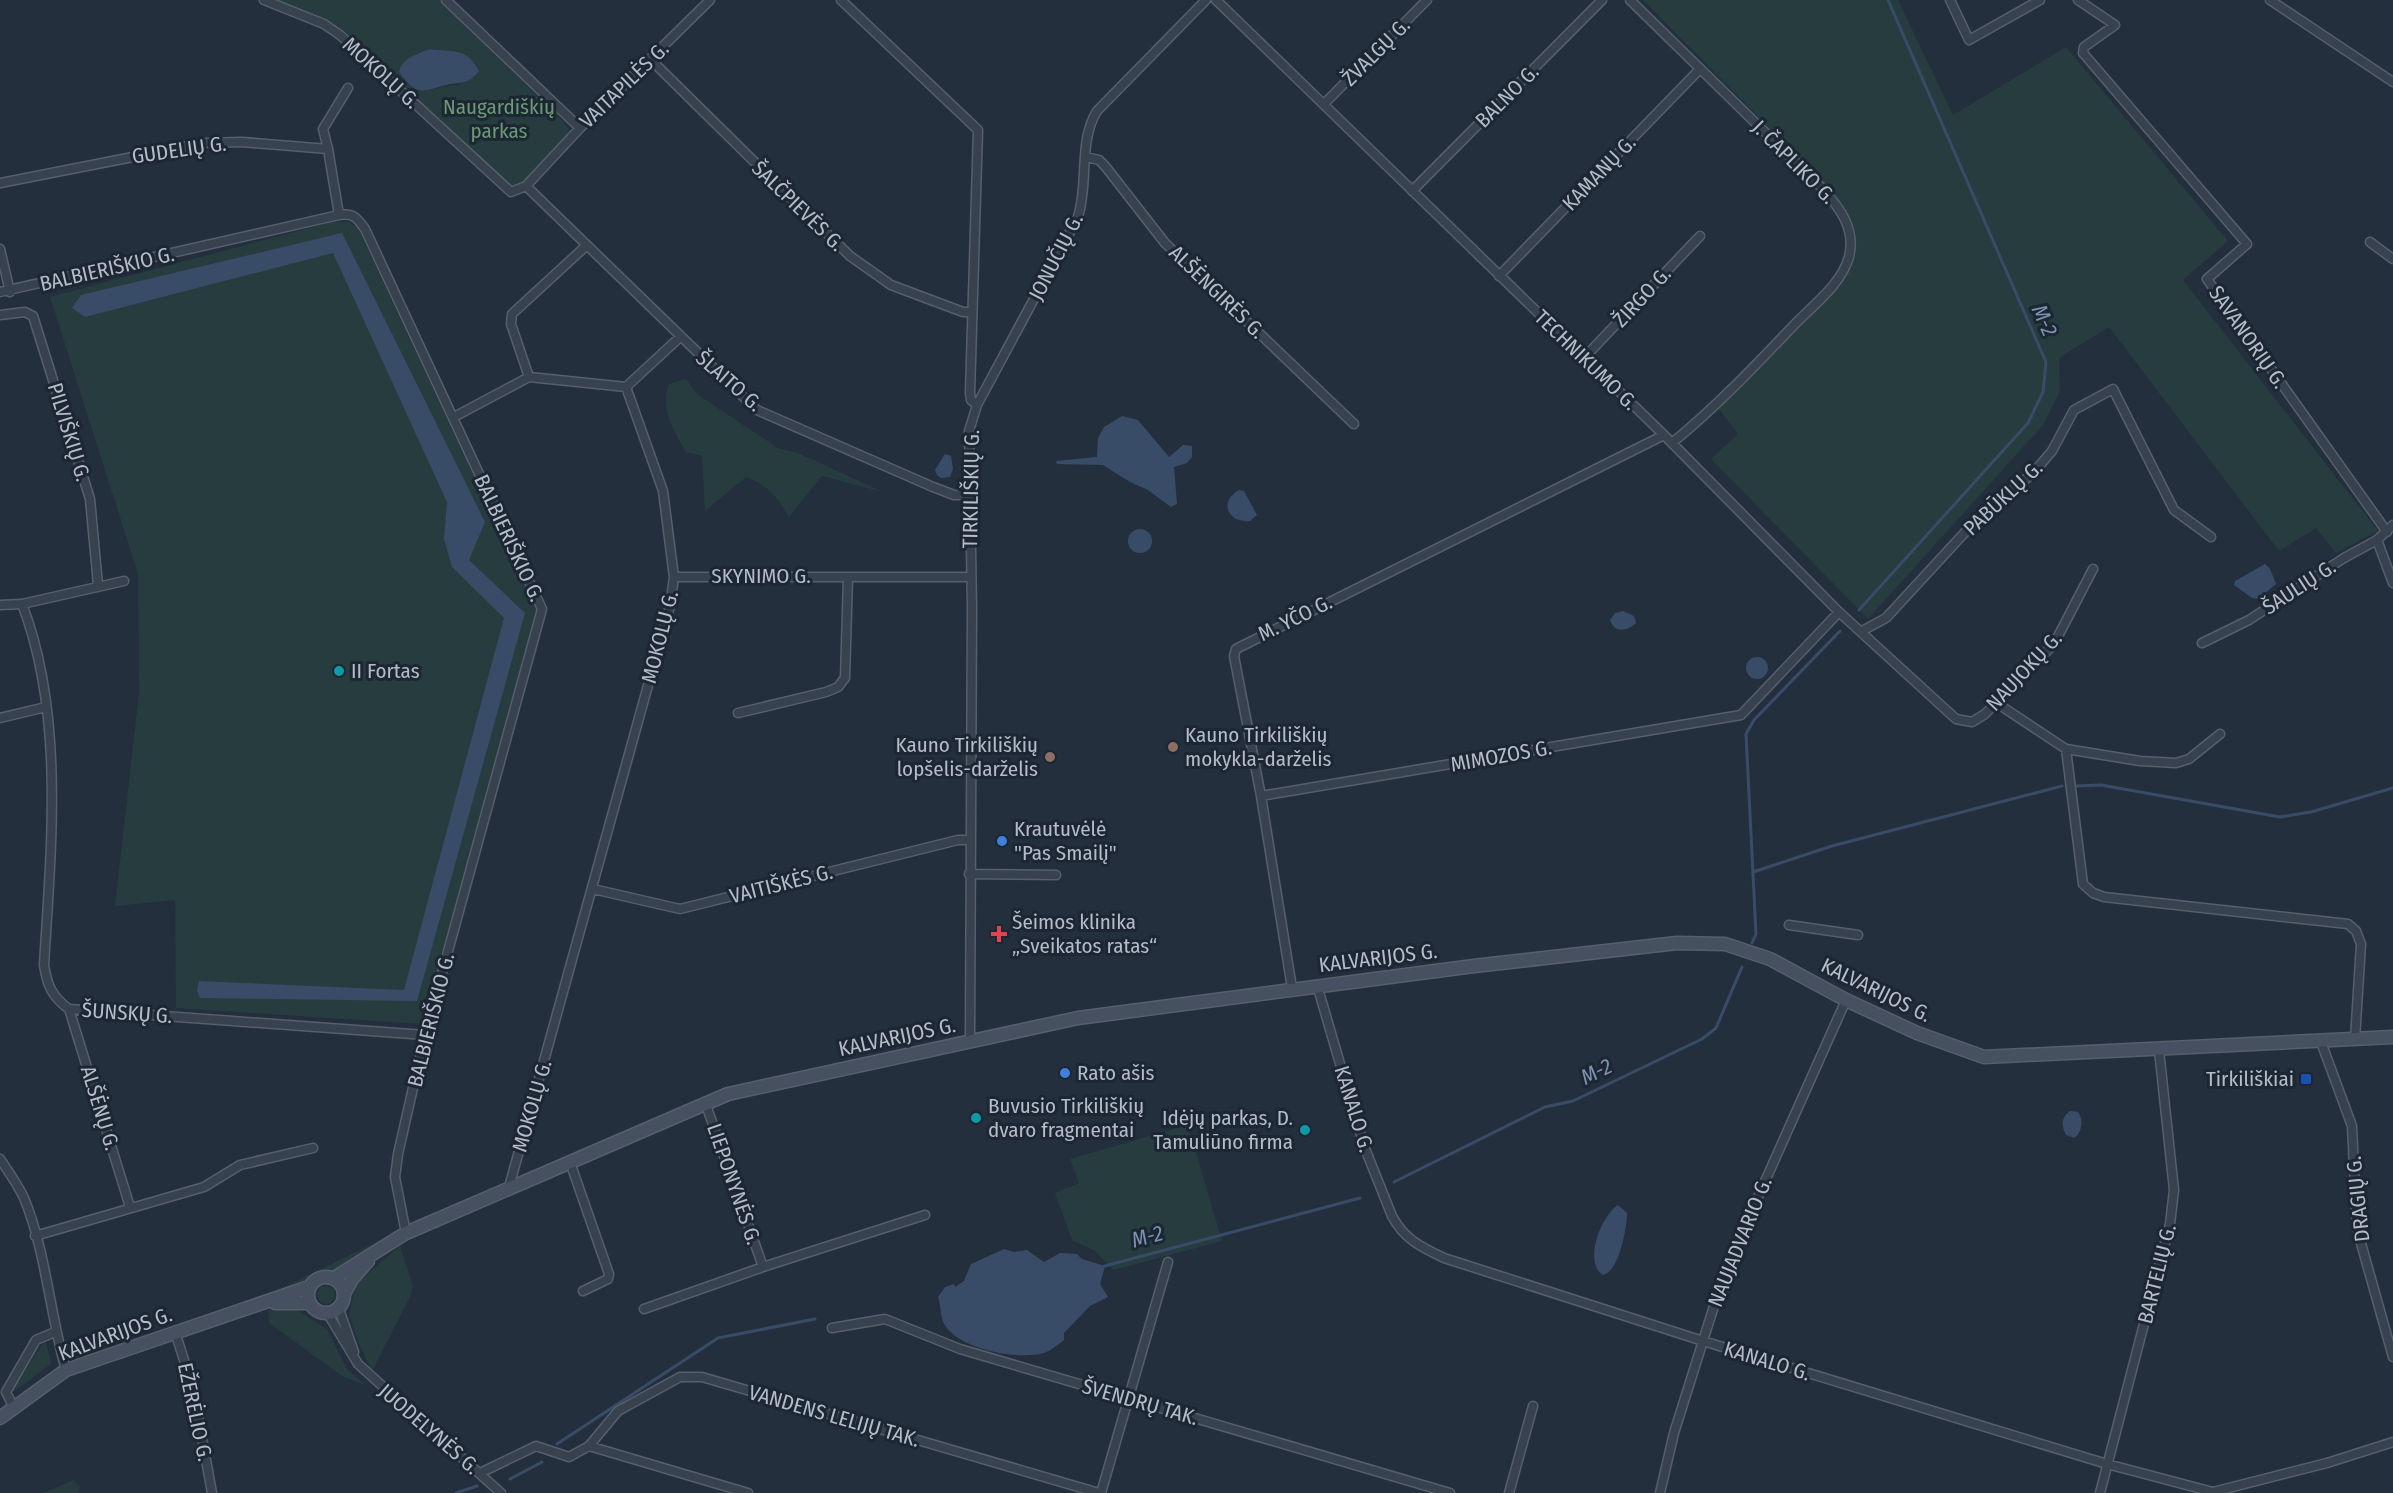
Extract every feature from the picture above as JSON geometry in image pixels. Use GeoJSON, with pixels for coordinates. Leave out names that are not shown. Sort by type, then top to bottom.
{"type":"FeatureCollection","features":[{"type":"Feature","properties":{"kind":"main road","name":"KALVARIJOS G."},"geometry":{"type":"LineString","coordinates":[[334,1278],[383,1245],[406,1233],[728,1094],[1078,1018],[1317,985],[1701,942],[1748,949],[1846,1000],[1917,1033],[1984,1057],[2393,1037]]}},
{"type":"Feature","properties":{"kind":"main road","name":"KALVARIJOS G."},"geometry":{"type":"LineString","coordinates":[[345,1292],[352,1279],[383,1245]]}},
{"type":"Feature","properties":{"kind":"main road"},"geometry":{"type":"LineString","coordinates":[[334,1278],[345,1292],[334,1311],[317,1311],[310,1303],[309,1287],[317,1279],[334,1278]]}},
{"type":"Feature","properties":{"kind":"main road","name":"KALVARIJOS G."},"geometry":{"type":"LineString","coordinates":[[0,1418],[13,1406],[66,1370],[253,1304],[309,1287]]}},
{"type":"Feature","properties":{"kind":"main road","name":"KALVARIJOS G."},"geometry":{"type":"LineString","coordinates":[[253,1304],[310,1303]]}},
{"type":"Feature","properties":{"kind":"street","name":"MOKOLŲ G."},"geometry":{"type":"LineString","coordinates":[[264,0],[324,24],[340,35],[511,192]]}},
{"type":"Feature","properties":{"kind":"street"},"geometry":{"type":"LineString","coordinates":[[446,0],[580,128]]}},
{"type":"Feature","properties":{"kind":"street","name":"VAITAPILĖS G."},"geometry":{"type":"LineString","coordinates":[[511,192],[526,186],[580,128],[710,0]]}},
{"type":"Feature","properties":{"kind":"street","name":"TIRKILIŠKIŲ G."},"geometry":{"type":"LineString","coordinates":[[842,0],[978,130],[970,393],[971,400],[977,405],[969,431],[970,1041]]}},
{"type":"Feature","properties":{"kind":"street","name":"JONUČIŲ G."},"geometry":{"type":"LineString","coordinates":[[977,405],[1078,217],[1083,202],[1088,129],[1097,111],[1206,0]]}},
{"type":"Feature","properties":{"kind":"street","name":"TECHNIKUMO G."},"geometry":{"type":"LineString","coordinates":[[1216,0],[1664,435],[1839,612],[1956,719]]}},
{"type":"Feature","properties":{"kind":"street","name":"ŽVALGŲ G."},"geometry":{"type":"LineString","coordinates":[[1324,104],[1427,0]]}},
{"type":"Feature","properties":{"kind":"street","name":"BALNO G."},"geometry":{"type":"LineString","coordinates":[[1412,191],[1602,0]]}},
{"type":"Feature","properties":{"kind":"street","name":"J. ČAPLIKO G."},"geometry":{"type":"LineString","coordinates":[[1630,0],[1839,207],[1846,221],[1851,245],[1849,257],[1838,280],[1751,369],[1672,443]]}},
{"type":"Feature","properties":{"kind":"street"},"geometry":{"type":"LineString","coordinates":[[1950,0],[1969,40],[2040,0]]}},
{"type":"Feature","properties":{"kind":"street","name":"SAVANORIŲ G."},"geometry":{"type":"LineString","coordinates":[[2078,0],[2115,25],[2084,47],[2083,53],[2247,244],[2207,279],[2387,532]]}},
{"type":"Feature","properties":{"kind":"street"},"geometry":{"type":"LineString","coordinates":[[2271,0],[2393,82]]}},
{"type":"Feature","properties":{"kind":"street","name":"ŠALČPIEVĖS G."},"geometry":{"type":"LineString","coordinates":[[651,59],[850,256],[891,285],[963,312],[971,312]]}},
{"type":"Feature","properties":{"kind":"street","name":"KAMANŲ G."},"geometry":{"type":"LineString","coordinates":[[1499,276],[1699,70]]}},
{"type":"Feature","properties":{"kind":"street"},"geometry":{"type":"LineString","coordinates":[[339,215],[323,129],[348,88]]}},
{"type":"Feature","properties":{"kind":"street","name":"GUDELIŲ G."},"geometry":{"type":"LineString","coordinates":[[0,183],[204,143],[242,142],[328,149]]}},
{"type":"Feature","properties":{"kind":"street","name":"ALŠĖNGIRĖS G."},"geometry":{"type":"LineString","coordinates":[[1086,157],[1099,160],[1165,243],[1354,424]]}},
{"type":"Feature","properties":{"kind":"street"},"geometry":{"type":"LineString","coordinates":[[526,186],[586,245],[512,314],[511,324],[529,377]]}},
{"type":"Feature","properties":{"kind":"street","name":"BALBIERIŠKIO G."},"geometry":{"type":"LineString","coordinates":[[5,292],[339,215],[349,213],[356,216],[365,229],[454,417],[542,609],[425,1035],[398,1154],[395,1177],[406,1233]]}},
{"type":"Feature","properties":{"kind":"street","name":"ŽIRGO G."},"geometry":{"type":"LineString","coordinates":[[1584,358],[1700,236]]}},
{"type":"Feature","properties":{"kind":"street"},"geometry":{"type":"LineString","coordinates":[[2370,242],[2393,259]]}},
{"type":"Feature","properties":{"kind":"street","name":"ŠLAITO G."},"geometry":{"type":"LineString","coordinates":[[586,245],[757,410],[933,487],[961,497],[969,495]]}},
{"type":"Feature","properties":{"kind":"street"},"geometry":{"type":"LineString","coordinates":[[0,249],[5,292]]}},
{"type":"Feature","properties":{"kind":"street","name":"PILVIŠKIŲ G."},"geometry":{"type":"LineString","coordinates":[[0,315],[25,312],[33,316],[90,499],[98,585]]}},
{"type":"Feature","properties":{"kind":"street"},"geometry":{"type":"LineString","coordinates":[[454,417],[529,377],[626,387],[680,337]]}},
{"type":"Feature","properties":{"kind":"street","name":"MOKOLŲ G."},"geometry":{"type":"LineString","coordinates":[[509,1188],[670,606],[674,577],[663,491],[626,387]]}},
{"type":"Feature","properties":{"kind":"street","name":"PABŪKLŲ G."},"geometry":{"type":"LineString","coordinates":[[1862,631],[1886,618],[1968,529],[2035,471],[2052,451],[2074,410],[2113,389],[2174,510],[2211,537]]}},
{"type":"Feature","properties":{"kind":"street","name":"M. YČO G."},"geometry":{"type":"LineString","coordinates":[[1292,988],[1261,796],[1234,656],[1241,645],[1664,435]]}},
{"type":"Feature","properties":{"kind":"street","name":"ŠAULIŲ G."},"geometry":{"type":"LineString","coordinates":[[2202,643],[2249,620],[2344,558],[2377,540],[2393,525]]}},
{"type":"Feature","properties":{"kind":"street"},"geometry":{"type":"LineString","coordinates":[[2377,540],[2393,584]]}},
{"type":"Feature","properties":{"kind":"street","name":"NAUJOKŲ G."},"geometry":{"type":"LineString","coordinates":[[1956,719],[1972,722],[1998,704],[2055,644],[2093,569]]}},
{"type":"Feature","properties":{"kind":"street"},"geometry":{"type":"LineString","coordinates":[[738,713],[826,692],[838,687],[845,678],[848,576]]}},
{"type":"Feature","properties":{"kind":"street","name":"SKYNIMO G."},"geometry":{"type":"LineString","coordinates":[[674,577],[971,577]]}},
{"type":"Feature","properties":{"kind":"street"},"geometry":{"type":"LineString","coordinates":[[0,605],[22,604],[98,585],[124,581]]}},
{"type":"Feature","properties":{"kind":"street","name":"ŠUNSKŲ G."},"geometry":{"type":"LineString","coordinates":[[22,604],[32,628],[46,707],[52,822],[44,965],[48,987],[69,1009],[425,1035]]}},
{"type":"Feature","properties":{"kind":"street","name":"MIMOZOS G."},"geometry":{"type":"LineString","coordinates":[[1261,796],[1741,716],[1839,612]]}},
{"type":"Feature","properties":{"kind":"street"},"geometry":{"type":"LineString","coordinates":[[1998,704],[2067,749],[2140,761],[2176,763],[2189,759],[2220,734]]}},
{"type":"Feature","properties":{"kind":"street"},"geometry":{"type":"LineString","coordinates":[[0,718],[46,707]]}},
{"type":"Feature","properties":{"kind":"street"},"geometry":{"type":"LineString","coordinates":[[2067,749],[2083,884],[2093,893],[2104,897],[2348,924],[2356,931],[2361,944],[2355,1039]]}},
{"type":"Feature","properties":{"kind":"street","name":"VAITIŠKĖS G."},"geometry":{"type":"LineString","coordinates":[[593,889],[680,909],[958,840],[969,840]]}},
{"type":"Feature","properties":{"kind":"street"},"geometry":{"type":"LineString","coordinates":[[969,874],[1056,875]]}},
{"type":"Feature","properties":{"kind":"street"},"geometry":{"type":"LineString","coordinates":[[1789,925],[1858,935]]}},
{"type":"Feature","properties":{"kind":"street","name":"KANALO G."},"geometry":{"type":"LineString","coordinates":[[1317,985],[1364,1146],[1392,1216],[1404,1235],[1413,1244],[1444,1258],[1703,1341],[2107,1464],[2213,1492],[2327,1463],[2393,1442]]}},
{"type":"Feature","properties":{"kind":"street","name":"NAUJADVARIO G."},"geometry":{"type":"LineString","coordinates":[[1660,1493],[1674,1433],[1736,1243],[1846,1000]]}},
{"type":"Feature","properties":{"kind":"street","name":"ALŠĖNŲ G."},"geometry":{"type":"LineString","coordinates":[[69,1009],[130,1207]]}},
{"type":"Feature","properties":{"kind":"street","name":"DRAGIŲ G."},"geometry":{"type":"LineString","coordinates":[[2321,1042],[2352,1126],[2357,1229],[2393,1357]]}},
{"type":"Feature","properties":{"kind":"street","name":"BARTELIŲ G."},"geometry":{"type":"LineString","coordinates":[[2100,1493],[2153,1295],[2173,1202],[2170,1132],[2159,1050]]}},
{"type":"Feature","properties":{"kind":"street","name":"LIEPONYNĖS G."},"geometry":{"type":"LineString","coordinates":[[705,1102],[763,1267]]}},
{"type":"Feature","properties":{"kind":"street"},"geometry":{"type":"LineString","coordinates":[[35,1236],[204,1187],[240,1165],[313,1148]]}},
{"type":"Feature","properties":{"kind":"street"},"geometry":{"type":"LineString","coordinates":[[0,1159],[24,1198],[66,1370]]}},
{"type":"Feature","properties":{"kind":"street"},"geometry":{"type":"LineString","coordinates":[[570,1162],[609,1274],[608,1279],[583,1291]]}},
{"type":"Feature","properties":{"kind":"street","name":"LIEPONYNĖS G."},"geometry":{"type":"LineString","coordinates":[[644,1309],[763,1267],[925,1215]]}},
{"type":"Feature","properties":{"kind":"street"},"geometry":{"type":"LineString","coordinates":[[1100,1493],[1168,1262]]}},
{"type":"Feature","properties":{"kind":"street","name":"JUODELYNĖS G."},"geometry":{"type":"LineString","coordinates":[[334,1311],[344,1344],[358,1364],[501,1493]]}},
{"type":"Feature","properties":{"kind":"street","name":"ŠVENDRŲ TAK."},"geometry":{"type":"LineString","coordinates":[[832,1328],[885,1319],[960,1348],[1450,1493]]}},
{"type":"Feature","properties":{"kind":"street"},"geometry":{"type":"LineString","coordinates":[[13,1406],[6,1392],[36,1340],[55,1332]]}},
{"type":"Feature","properties":{"kind":"street","name":"EŽERĖLIO G."},"geometry":{"type":"LineString","coordinates":[[175,1332],[193,1388],[212,1493]]}},
{"type":"Feature","properties":{"kind":"street","name":"VANDENS LELIJŲ TAK."},"geometry":{"type":"LineString","coordinates":[[589,1446],[618,1411],[680,1377],[702,1377],[1100,1493]]}},
{"type":"Feature","properties":{"kind":"street"},"geometry":{"type":"LineString","coordinates":[[1509,1493],[1533,1406]]}},
{"type":"Feature","properties":{"kind":"street"},"geometry":{"type":"LineString","coordinates":[[480,1473],[536,1446],[569,1457],[589,1446],[748,1493]]}},
{"type":"Feature","properties":{"kind":"green space","name":"Naugardiškių parkas"},"geometry":{"type":"Polygon","coordinates":[[[275,0],[439,0],[564,122],[569,129],[568,137],[522,184],[513,186],[501,180],[339,26],[275,0]],[[430,49],[399,72],[407,82],[420,90],[461,85],[445,51],[430,49]]]}},
{"type":"Feature","properties":{"kind":"green space"},"geometry":{"type":"Polygon","coordinates":[[[1643,0],[1898,0],[1953,115],[2066,47],[2228,241],[2183,280],[2378,531],[2336,553],[2316,528],[2279,551],[2109,327],[2059,358],[2060,391],[2043,425],[1868,619],[1711,459],[1738,434],[1718,408],[1840,285],[1852,259],[1854,236],[1852,225],[1847,213],[1831,190],[1643,0]]]}},
{"type":"Feature","properties":{"kind":"green space","name":"II Fortas"},"geometry":{"type":"Polygon","coordinates":[[[336,221],[349,222],[358,228],[536,610],[422,1024],[176,1008],[175,900],[115,906],[139,693],[138,574],[50,297],[336,221]]]}},
{"type":"Feature","properties":{"kind":"green space"},"geometry":{"type":"Polygon","coordinates":[[[686,379],[697,394],[778,448],[798,453],[883,492],[822,476],[789,517],[772,493],[761,484],[746,477],[705,511],[702,456],[686,452],[667,411],[666,393],[669,384],[686,379]]]}},
{"type":"Feature","properties":{"kind":"green space"},"geometry":{"type":"Polygon","coordinates":[[[1188,1125],[1222,1241],[1114,1270],[1095,1251],[1072,1240],[1055,1193],[1079,1183],[1070,1159],[1188,1125]]]}},
{"type":"Feature","properties":{"kind":"green space"},"geometry":{"type":"Polygon","coordinates":[[[381,1240],[338,1271],[314,1274],[302,1286],[276,1291],[381,1240]]]}},
{"type":"Feature","properties":{"kind":"green space"},"geometry":{"type":"Polygon","coordinates":[[[400,1246],[413,1286],[410,1297],[372,1371],[349,1315],[354,1292],[357,1283],[400,1246]]]}},
{"type":"Feature","properties":{"kind":"green space"},"geometry":{"type":"Polygon","coordinates":[[[322,1286],[330,1286],[335,1291],[333,1302],[322,1304],[317,1299],[317,1291],[322,1286]]]}},
{"type":"Feature","properties":{"kind":"green space"},"geometry":{"type":"Polygon","coordinates":[[[268,1310],[297,1310],[327,1329],[347,1369],[365,1385],[342,1376],[269,1323],[268,1310]]]}},
{"type":"Feature","properties":{"kind":"green space"},"geometry":{"type":"Polygon","coordinates":[[[44,1342],[50,1365],[12,1393],[13,1388],[44,1342]]]}},
{"type":"Feature","properties":{"kind":"green space"},"geometry":{"type":"Polygon","coordinates":[[[73,1480],[80,1487],[78,1493],[44,1493],[73,1480]]]}},
{"type":"Feature","properties":{"kind":"water"},"geometry":{"type":"Polygon","coordinates":[[[430,49],[464,54],[479,71],[464,82],[429,90],[417,89],[399,72],[407,60],[430,49]]]}},
{"type":"Feature","properties":{"kind":"water"},"geometry":{"type":"Polygon","coordinates":[[[342,233],[485,522],[469,560],[525,613],[417,1001],[200,998],[197,991],[199,981],[404,990],[504,618],[452,567],[444,539],[447,502],[333,253],[85,317],[72,308],[81,295],[342,233]]]}},
{"type":"Feature","properties":{"kind":"water"},"geometry":{"type":"Polygon","coordinates":[[[1122,416],[1138,420],[1169,457],[1183,445],[1192,446],[1192,457],[1187,463],[1174,467],[1177,504],[1171,507],[1148,490],[1103,465],[1057,464],[1056,461],[1097,457],[1098,438],[1104,427],[1122,416]]]}},
{"type":"Feature","properties":{"kind":"water"},"geometry":{"type":"Polygon","coordinates":[[[945,454],[951,456],[953,469],[950,477],[941,478],[935,470],[945,454]]]}},
{"type":"Feature","properties":{"kind":"water"},"geometry":{"type":"Polygon","coordinates":[[[1239,490],[1244,491],[1257,515],[1250,521],[1236,519],[1228,511],[1229,500],[1239,490]]]}},
{"type":"Feature","properties":{"kind":"water"},"geometry":{"type":"Polygon","coordinates":[[[1140,529],[1149,532],[1152,541],[1149,550],[1140,553],[1131,550],[1128,541],[1131,532],[1140,529]]]}},
{"type":"Feature","properties":{"kind":"water"},"geometry":{"type":"Polygon","coordinates":[[[2265,564],[2270,569],[2276,584],[2258,599],[2252,598],[2234,585],[2235,581],[2265,564]]]}},
{"type":"Feature","properties":{"kind":"water"},"geometry":{"type":"Polygon","coordinates":[[[1623,611],[1634,616],[1636,623],[1622,630],[1615,628],[1610,620],[1615,613],[1623,611]]]}},
{"type":"Feature","properties":{"kind":"water"},"geometry":{"type":"Polygon","coordinates":[[[1757,657],[1765,660],[1768,668],[1765,676],[1757,679],[1749,676],[1746,668],[1749,660],[1757,657]]]}},
{"type":"Feature","properties":{"kind":"water"},"geometry":{"type":"Polygon","coordinates":[[[2070,1111],[2078,1112],[2081,1119],[2080,1130],[2074,1138],[2066,1135],[2063,1128],[2063,1119],[2070,1111]]]}},
{"type":"Feature","properties":{"kind":"water"},"geometry":{"type":"Polygon","coordinates":[[[1618,1205],[1627,1213],[1626,1229],[1614,1266],[1603,1275],[1597,1269],[1594,1250],[1606,1219],[1618,1205]]]}},
{"type":"Feature","properties":{"kind":"water"},"geometry":{"type":"Polygon","coordinates":[[[1004,1249],[1014,1252],[1027,1250],[1044,1262],[1060,1253],[1077,1254],[1082,1259],[1105,1266],[1100,1284],[1108,1297],[1090,1306],[1064,1333],[1064,1340],[1044,1353],[1006,1354],[966,1342],[955,1336],[944,1325],[938,1297],[945,1287],[954,1284],[955,1287],[964,1281],[971,1264],[1004,1249]]]}},
{"type":"Feature","properties":{"kind":"waterway","name":"M-2"},"geometry":{"type":"LineString","coordinates":[[1859,610],[2028,423],[2043,392],[2046,362],[1888,0]]}},
{"type":"Feature","properties":{"kind":"waterway","name":"M-2"},"geometry":{"type":"LineString","coordinates":[[1752,943],[1756,934],[1746,734],[1754,720],[1840,631]]}},
{"type":"Feature","properties":{"kind":"waterway"},"geometry":{"type":"LineString","coordinates":[[2076,786],[2101,785],[2280,817],[2311,812],[2393,788]]}},
{"type":"Feature","properties":{"kind":"waterway"},"geometry":{"type":"LineString","coordinates":[[1753,872],[1832,846],[2062,786]]}},
{"type":"Feature","properties":{"kind":"waterway","name":"M-2"},"geometry":{"type":"LineString","coordinates":[[1394,1182],[1545,1107],[1573,1101],[1702,1039],[1716,1028],[1742,967]]}},
{"type":"Feature","properties":{"kind":"waterway","name":"M-2"},"geometry":{"type":"LineString","coordinates":[[1101,1267],[1360,1198]]}},
{"type":"Feature","properties":{"kind":"waterway"},"geometry":{"type":"LineString","coordinates":[[557,1444],[718,1338],[815,1319]]}},
{"type":"Feature","properties":{"kind":"waterway"},"geometry":{"type":"LineString","coordinates":[[510,1479],[542,1462]]}},
{"type":"Feature","properties":{"kind":"waterway"},"geometry":{"type":"LineString","coordinates":[[456,1493],[477,1486]]}},
{"type":"Feature","properties":{"kind":"place","name":"II Fortas"},"geometry":{"type":"Point","coordinates":[339,671]}},
{"type":"Feature","properties":{"kind":"place","name":"Kauno Tirkiliškių mokykla-darželis"},"geometry":{"type":"Point","coordinates":[1173,747]}},
{"type":"Feature","properties":{"kind":"place","name":"Kauno Tirkiliškių lopšelis-darželis"},"geometry":{"type":"Point","coordinates":[1050,757]}},
{"type":"Feature","properties":{"kind":"place","name":"Krautuvėlė \"Pas Smailį\""},"geometry":{"type":"Point","coordinates":[1002,841]}},
{"type":"Feature","properties":{"kind":"place","name":"Šeimos klinika „Sveikatos ratas“"},"geometry":{"type":"Point","coordinates":[999,934]}},
{"type":"Feature","properties":{"kind":"place","name":"Rato ašis"},"geometry":{"type":"Point","coordinates":[1065,1073]}},
{"type":"Feature","properties":{"kind":"place","name":"Tirkiliškiai"},"geometry":{"type":"Point","coordinates":[2306,1079]}},
{"type":"Feature","properties":{"kind":"place","name":"Buvusio Tirkiliškių dvaro fragmentai"},"geometry":{"type":"Point","coordinates":[976,1118]}},
{"type":"Feature","properties":{"kind":"place","name":"Idėjų parkas, D. Tamuliūno firma"},"geometry":{"type":"Point","coordinates":[1305,1130]}}]}
